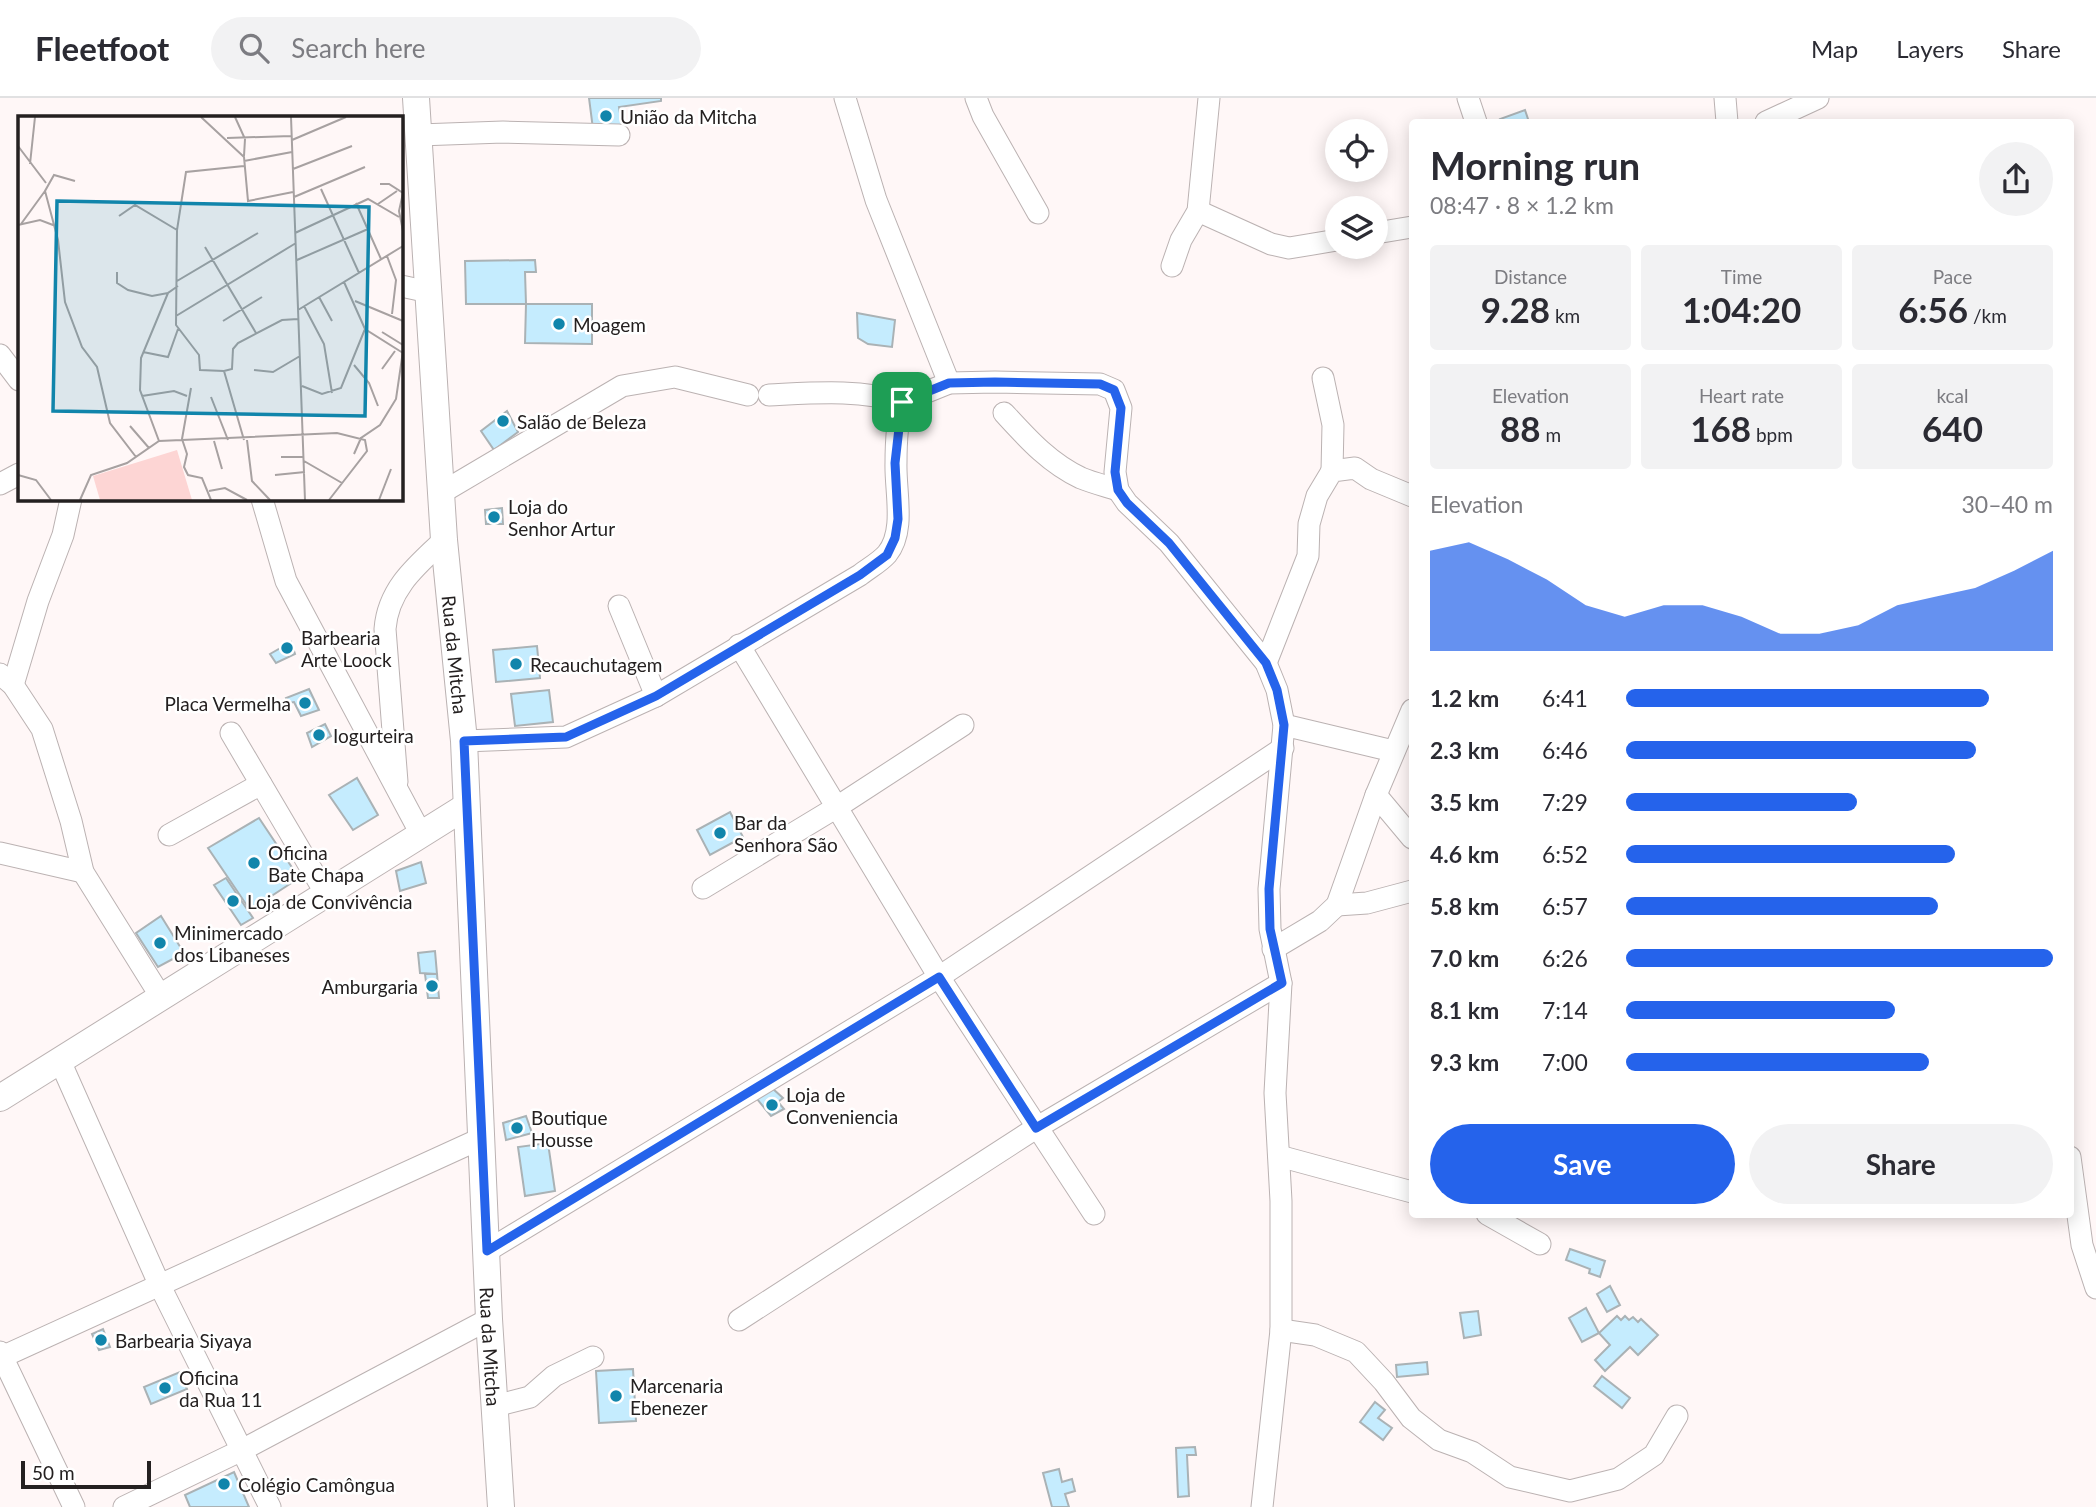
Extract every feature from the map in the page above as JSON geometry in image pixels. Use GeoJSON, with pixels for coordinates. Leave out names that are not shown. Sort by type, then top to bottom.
{"type":"FeatureCollection","features":[{"type":"Feature","properties":{"kind":"main road","name":"Rua da Mitcha"},"geometry":{"type":"LineString","coordinates":[[416,98],[444,540],[464,741],[489,1319],[501,1507]]}},
{"type":"Feature","properties":{"kind":"main road"},"geometry":{"type":"LineString","coordinates":[[0,1098],[465,807]]}},
{"type":"Feature","properties":{"kind":"street"},"geometry":{"type":"LineString","coordinates":[[845,98],[876,200],[949,383]]}},
{"type":"Feature","properties":{"kind":"street"},"geometry":{"type":"LineString","coordinates":[[976,98],[983,116],[1038,213]]}},
{"type":"Feature","properties":{"kind":"street"},"geometry":{"type":"LineString","coordinates":[[1172,266],[1181,240],[1198,211],[1209,98]]}},
{"type":"Feature","properties":{"kind":"street"},"geometry":{"type":"LineString","coordinates":[[1468,98],[1475,119]]}},
{"type":"Feature","properties":{"kind":"street"},"geometry":{"type":"LineString","coordinates":[[1725,98],[1727,119]]}},
{"type":"Feature","properties":{"kind":"street"},"geometry":{"type":"LineString","coordinates":[[1772,119],[1818,98]]}},
{"type":"Feature","properties":{"kind":"street"},"geometry":{"type":"LineString","coordinates":[[419,135],[503,132],[619,135]]}},
{"type":"Feature","properties":{"kind":"street"},"geometry":{"type":"LineString","coordinates":[[1198,211],[1270,244],[1289,248],[1325,242]]}},
{"type":"Feature","properties":{"kind":"street"},"geometry":{"type":"LineString","coordinates":[[1388,231],[1409,228]]}},
{"type":"Feature","properties":{"kind":"street"},"geometry":{"type":"LineString","coordinates":[[402,286],[429,292]]}},
{"type":"Feature","properties":{"kind":"street"},"geometry":{"type":"LineString","coordinates":[[0,355],[18,379]]}},
{"type":"Feature","properties":{"kind":"street"},"geometry":{"type":"LineString","coordinates":[[441,493],[622,386],[675,377],[748,394]]}},
{"type":"Feature","properties":{"kind":"street"},"geometry":{"type":"LineString","coordinates":[[1266,663],[1308,555],[1308,524],[1317,496],[1332,471],[1333,425],[1323,378]]}},
{"type":"Feature","properties":{"kind":"street"},"geometry":{"type":"LineString","coordinates":[[769,395],[859,393],[902,402],[949,383],[1100,384],[1114,390],[1121,408],[1115,472],[1118,490],[1127,503],[1169,543],[1266,663],[1277,690],[1284,725],[1269,889],[1270,929],[1282,983],[1275,1093],[1281,1201],[1281,1330],[1262,1507]]}},
{"type":"Feature","properties":{"kind":"street"},"geometry":{"type":"LineString","coordinates":[[464,741],[566,737],[656,696],[860,575],[887,555],[895,538],[898,519],[895,463],[902,402]]}},
{"type":"Feature","properties":{"kind":"street"},"geometry":{"type":"LineString","coordinates":[[1004,413],[1036,448],[1055,463],[1081,478],[1118,490]]}},
{"type":"Feature","properties":{"kind":"street"},"geometry":{"type":"LineString","coordinates":[[1332,471],[1354,468],[1371,479],[1409,495]]}},
{"type":"Feature","properties":{"kind":"street"},"geometry":{"type":"LineString","coordinates":[[0,484],[18,475]]}},
{"type":"Feature","properties":{"kind":"street"},"geometry":{"type":"LineString","coordinates":[[71,500],[63,535],[6,679],[42,729],[67,808],[83,872],[161,997]]}},
{"type":"Feature","properties":{"kind":"street"},"geometry":{"type":"LineString","coordinates":[[262,500],[286,581],[421,834]]}},
{"type":"Feature","properties":{"kind":"street"},"geometry":{"type":"LineString","coordinates":[[398,792],[385,629],[387,612],[394,594],[444,540]]}},
{"type":"Feature","properties":{"kind":"street"},"geometry":{"type":"LineString","coordinates":[[619,606],[656,696]]}},
{"type":"Feature","properties":{"kind":"street"},"geometry":{"type":"LineString","coordinates":[[739,645],[939,977],[1094,1214]]}},
{"type":"Feature","properties":{"kind":"street"},"geometry":{"type":"LineString","coordinates":[[1273,949],[1320,921],[1337,905],[1376,795],[1409,716]]}},
{"type":"Feature","properties":{"kind":"street"},"geometry":{"type":"LineString","coordinates":[[703,888],[837,807],[964,725]]}},
{"type":"Feature","properties":{"kind":"street"},"geometry":{"type":"LineString","coordinates":[[1284,725],[1393,751]]}},
{"type":"Feature","properties":{"kind":"street"},"geometry":{"type":"LineString","coordinates":[[231,733],[326,894]]}},
{"type":"Feature","properties":{"kind":"street"},"geometry":{"type":"LineString","coordinates":[[487,1251],[939,977],[1283,748]]}},
{"type":"Feature","properties":{"kind":"street"},"geometry":{"type":"LineString","coordinates":[[169,835],[261,784]]}},
{"type":"Feature","properties":{"kind":"street"},"geometry":{"type":"LineString","coordinates":[[1376,795],[1409,834]]}},
{"type":"Feature","properties":{"kind":"street"},"geometry":{"type":"LineString","coordinates":[[0,853],[83,872]]}},
{"type":"Feature","properties":{"kind":"street"},"geometry":{"type":"LineString","coordinates":[[1337,905],[1367,903],[1409,892]]}},
{"type":"Feature","properties":{"kind":"street"},"geometry":{"type":"LineString","coordinates":[[739,1320],[1036,1128],[1282,983]]}},
{"type":"Feature","properties":{"kind":"street"},"geometry":{"type":"LineString","coordinates":[[60,1061],[160,1286],[270,1507]]}},
{"type":"Feature","properties":{"kind":"street"},"geometry":{"type":"LineString","coordinates":[[74,1507],[1,1354],[160,1286],[482,1138]]}},
{"type":"Feature","properties":{"kind":"street"},"geometry":{"type":"LineString","coordinates":[[1279,1156],[1409,1191]]}},
{"type":"Feature","properties":{"kind":"street"},"geometry":{"type":"LineString","coordinates":[[2074,1186],[2082,1245],[2096,1287]]}},
{"type":"Feature","properties":{"kind":"street"},"geometry":{"type":"LineString","coordinates":[[1494,1218],[1540,1244]]}},
{"type":"Feature","properties":{"kind":"street"},"geometry":{"type":"LineString","coordinates":[[124,1507],[242,1450],[489,1319]]}},
{"type":"Feature","properties":{"kind":"street"},"geometry":{"type":"LineString","coordinates":[[1281,1330],[1315,1335],[1356,1352],[1384,1382],[1411,1418],[1438,1440],[1472,1452],[1510,1477],[1570,1492],[1618,1479],[1654,1455],[1677,1416]]}},
{"type":"Feature","properties":{"kind":"street"},"geometry":{"type":"LineString","coordinates":[[495,1406],[530,1397],[554,1376],[593,1357]]}},
{"type":"Feature","properties":{"kind":"building","name":"União da Mitcha"},"geometry":{"type":"Polygon","coordinates":[[[589,98],[661,98],[661,101],[619,107],[622,125],[593,129],[589,98]]]}},
{"type":"Feature","properties":{"kind":"building"},"geometry":{"type":"Polygon","coordinates":[[[1525,110],[1528,119],[1500,119],[1525,110]]]}},
{"type":"Feature","properties":{"kind":"building"},"geometry":{"type":"Polygon","coordinates":[[[535,260],[536,272],[525,272],[526,304],[466,304],[465,261],[535,260]]]}},
{"type":"Feature","properties":{"kind":"building","name":"Moagem"},"geometry":{"type":"Polygon","coordinates":[[[526,304],[592,304],[592,344],[525,343],[526,304]]]}},
{"type":"Feature","properties":{"kind":"building"},"geometry":{"type":"Polygon","coordinates":[[[857,313],[895,320],[892,347],[868,344],[858,338],[857,313]]]}},
{"type":"Feature","properties":{"kind":"building","name":"Salão de Beleza"},"geometry":{"type":"Polygon","coordinates":[[[507,411],[518,432],[494,450],[481,431],[507,411]]]}},
{"type":"Feature","properties":{"kind":"building","name":"Loja do Senhor Artur"},"geometry":{"type":"Polygon","coordinates":[[[502,508],[503,524],[486,524],[485,510],[502,508]]]}},
{"type":"Feature","properties":{"kind":"building","name":"Barbearia Arte Loock"},"geometry":{"type":"Polygon","coordinates":[[[291,642],[295,654],[276,663],[270,654],[291,642]]]}},
{"type":"Feature","properties":{"kind":"building","name":"Recauchutagem"},"geometry":{"type":"Polygon","coordinates":[[[537,646],[540,678],[496,682],[493,650],[537,646]]]}},
{"type":"Feature","properties":{"kind":"building","name":"Placa Vermelha"},"geometry":{"type":"Polygon","coordinates":[[[309,689],[319,710],[301,716],[294,702],[288,703],[286,698],[309,689]]]}},
{"type":"Feature","properties":{"kind":"building"},"geometry":{"type":"Polygon","coordinates":[[[549,690],[553,722],[515,726],[511,694],[549,690]]]}},
{"type":"Feature","properties":{"kind":"building","name":"Iogurteira"},"geometry":{"type":"Polygon","coordinates":[[[325,724],[331,736],[312,747],[307,733],[325,724]]]}},
{"type":"Feature","properties":{"kind":"building"},"geometry":{"type":"Polygon","coordinates":[[[357,778],[378,815],[353,830],[329,795],[357,778]]]}},
{"type":"Feature","properties":{"kind":"building","name":"Bar da Senhora São"},"geometry":{"type":"Polygon","coordinates":[[[730,812],[743,837],[710,855],[697,830],[730,812]]]}},
{"type":"Feature","properties":{"kind":"building","name":"Oficina Bate Chapa"},"geometry":{"type":"Polygon","coordinates":[[[259,818],[299,878],[250,910],[208,848],[259,818]]]}},
{"type":"Feature","properties":{"kind":"building"},"geometry":{"type":"Polygon","coordinates":[[[421,862],[426,883],[400,891],[396,871],[421,862]]]}},
{"type":"Feature","properties":{"kind":"building","name":"Loja de Convivência"},"geometry":{"type":"Polygon","coordinates":[[[226,878],[253,918],[241,925],[214,885],[226,878]]]}},
{"type":"Feature","properties":{"kind":"building","name":"Minimercado dos Libaneses"},"geometry":{"type":"Polygon","coordinates":[[[161,916],[184,953],[158,967],[136,933],[161,916]]]}},
{"type":"Feature","properties":{"kind":"building"},"geometry":{"type":"Polygon","coordinates":[[[435,951],[437,974],[420,973],[418,953],[435,951]]]}},
{"type":"Feature","properties":{"kind":"building","name":"Amburgaria"},"geometry":{"type":"Polygon","coordinates":[[[425,974],[437,974],[439,998],[428,998],[425,974]]]}},
{"type":"Feature","properties":{"kind":"building","name":"Loja de Conveniencia"},"geometry":{"type":"Polygon","coordinates":[[[772,1088],[783,1098],[778,1102],[784,1109],[771,1116],[757,1099],[772,1088]]]}},
{"type":"Feature","properties":{"kind":"building","name":"Boutique Housse"},"geometry":{"type":"Polygon","coordinates":[[[526,1116],[532,1133],[506,1140],[503,1123],[526,1116]]]}},
{"type":"Feature","properties":{"kind":"building"},"geometry":{"type":"Polygon","coordinates":[[[548,1143],[555,1191],[525,1196],[518,1147],[548,1143]]]}},
{"type":"Feature","properties":{"kind":"building"},"geometry":{"type":"Polygon","coordinates":[[[1570,1249],[1605,1261],[1600,1277],[1589,1273],[1590,1269],[1566,1260],[1570,1249]]]}},
{"type":"Feature","properties":{"kind":"building"},"geometry":{"type":"Polygon","coordinates":[[[1610,1286],[1620,1305],[1607,1312],[1597,1294],[1610,1286]]]}},
{"type":"Feature","properties":{"kind":"building"},"geometry":{"type":"Polygon","coordinates":[[[1586,1308],[1599,1333],[1582,1342],[1569,1318],[1586,1308]]]}},
{"type":"Feature","properties":{"kind":"building"},"geometry":{"type":"Polygon","coordinates":[[[1478,1311],[1481,1335],[1464,1338],[1460,1313],[1478,1311]]]}},
{"type":"Feature","properties":{"kind":"building"},"geometry":{"type":"Polygon","coordinates":[[[1617,1316],[1621,1320],[1625,1316],[1629,1320],[1633,1317],[1638,1322],[1641,1319],[1658,1335],[1638,1355],[1630,1347],[1605,1371],[1595,1360],[1610,1345],[1599,1333],[1617,1316]]]}},
{"type":"Feature","properties":{"kind":"building","name":"Barbearia Siyaya"},"geometry":{"type":"Polygon","coordinates":[[[103,1329],[110,1347],[99,1350],[92,1334],[103,1329]]]}},
{"type":"Feature","properties":{"kind":"building"},"geometry":{"type":"Polygon","coordinates":[[[1427,1362],[1428,1374],[1397,1377],[1396,1365],[1427,1362]]]}},
{"type":"Feature","properties":{"kind":"building","name":"Marcenaria Ebenezer"},"geometry":{"type":"Polygon","coordinates":[[[633,1369],[636,1421],[599,1423],[596,1371],[633,1369]]]}},
{"type":"Feature","properties":{"kind":"building","name":"Oficina da Rua 11"},"geometry":{"type":"Polygon","coordinates":[[[180,1372],[187,1389],[151,1404],[144,1387],[180,1372]]]}},
{"type":"Feature","properties":{"kind":"building"},"geometry":{"type":"Polygon","coordinates":[[[1602,1376],[1630,1398],[1622,1408],[1594,1386],[1602,1376]]]}},
{"type":"Feature","properties":{"kind":"building"},"geometry":{"type":"Polygon","coordinates":[[[1375,1402],[1385,1410],[1378,1418],[1392,1428],[1383,1440],[1360,1422],[1375,1402]]]}},
{"type":"Feature","properties":{"kind":"building"},"geometry":{"type":"Polygon","coordinates":[[[1195,1447],[1196,1455],[1187,1455],[1189,1496],[1178,1497],[1176,1448],[1195,1447]]]}},
{"type":"Feature","properties":{"kind":"building"},"geometry":{"type":"Polygon","coordinates":[[[1059,1469],[1062,1482],[1072,1479],[1075,1491],[1065,1494],[1069,1507],[1052,1507],[1043,1473],[1059,1469]]]}},
{"type":"Feature","properties":{"kind":"building","name":"Colégio Camôngua"},"geometry":{"type":"Polygon","coordinates":[[[234,1472],[249,1507],[190,1507],[185,1495],[234,1472]]]}},
{"type":"Feature","properties":{"kind":"place","name":"União da Mitcha"},"geometry":{"type":"Point","coordinates":[606,116]}},
{"type":"Feature","properties":{"kind":"place","name":"Moagem"},"geometry":{"type":"Point","coordinates":[559,324]}},
{"type":"Feature","properties":{"kind":"place","name":"Salão de Beleza"},"geometry":{"type":"Point","coordinates":[503,421]}},
{"type":"Feature","properties":{"kind":"place","name":"Loja do Senhor Artur"},"geometry":{"type":"Point","coordinates":[494,517]}},
{"type":"Feature","properties":{"kind":"place","name":"Barbearia Arte Loock"},"geometry":{"type":"Point","coordinates":[287,648]}},
{"type":"Feature","properties":{"kind":"place","name":"Recauchutagem"},"geometry":{"type":"Point","coordinates":[516,664]}},
{"type":"Feature","properties":{"kind":"place","name":"Placa Vermelha"},"geometry":{"type":"Point","coordinates":[305,703]}},
{"type":"Feature","properties":{"kind":"place","name":"Iogurteira"},"geometry":{"type":"Point","coordinates":[319,735]}},
{"type":"Feature","properties":{"kind":"place","name":"Bar da Senhora São"},"geometry":{"type":"Point","coordinates":[720,833]}},
{"type":"Feature","properties":{"kind":"place","name":"Oficina Bate Chapa"},"geometry":{"type":"Point","coordinates":[254,863]}},
{"type":"Feature","properties":{"kind":"place","name":"Loja de Convivência"},"geometry":{"type":"Point","coordinates":[233,901]}},
{"type":"Feature","properties":{"kind":"place","name":"Minimercado dos Libaneses"},"geometry":{"type":"Point","coordinates":[160,943]}},
{"type":"Feature","properties":{"kind":"place","name":"Amburgaria"},"geometry":{"type":"Point","coordinates":[432,986]}},
{"type":"Feature","properties":{"kind":"place","name":"Loja de Conveniencia"},"geometry":{"type":"Point","coordinates":[772,1105]}},
{"type":"Feature","properties":{"kind":"place","name":"Boutique Housse"},"geometry":{"type":"Point","coordinates":[517,1128]}},
{"type":"Feature","properties":{"kind":"place","name":"Barbearia Siyaya"},"geometry":{"type":"Point","coordinates":[101,1340]}},
{"type":"Feature","properties":{"kind":"place","name":"Oficina da Rua 11"},"geometry":{"type":"Point","coordinates":[165,1388]}},
{"type":"Feature","properties":{"kind":"place","name":"Marcenaria Ebenezer"},"geometry":{"type":"Point","coordinates":[616,1396]}},
{"type":"Feature","properties":{"kind":"place","name":"Colégio Camôngua"},"geometry":{"type":"Point","coordinates":[224,1484]}},
{"type":"Feature","properties":{"kind":"route"},"geometry":{"type":"LineString","coordinates":[[949,383],[1100,384],[1114,390],[1121,408],[1115,472],[1118,490],[1127,503],[1169,543],[1266,663],[1277,690],[1284,725],[1269,889],[1270,929],[1282,983],[1036,1128],[939,977],[487,1251],[464,741],[566,737],[656,696],[860,575],[887,555],[895,538],[898,519],[895,463],[902,402],[949,383]]}}]}
